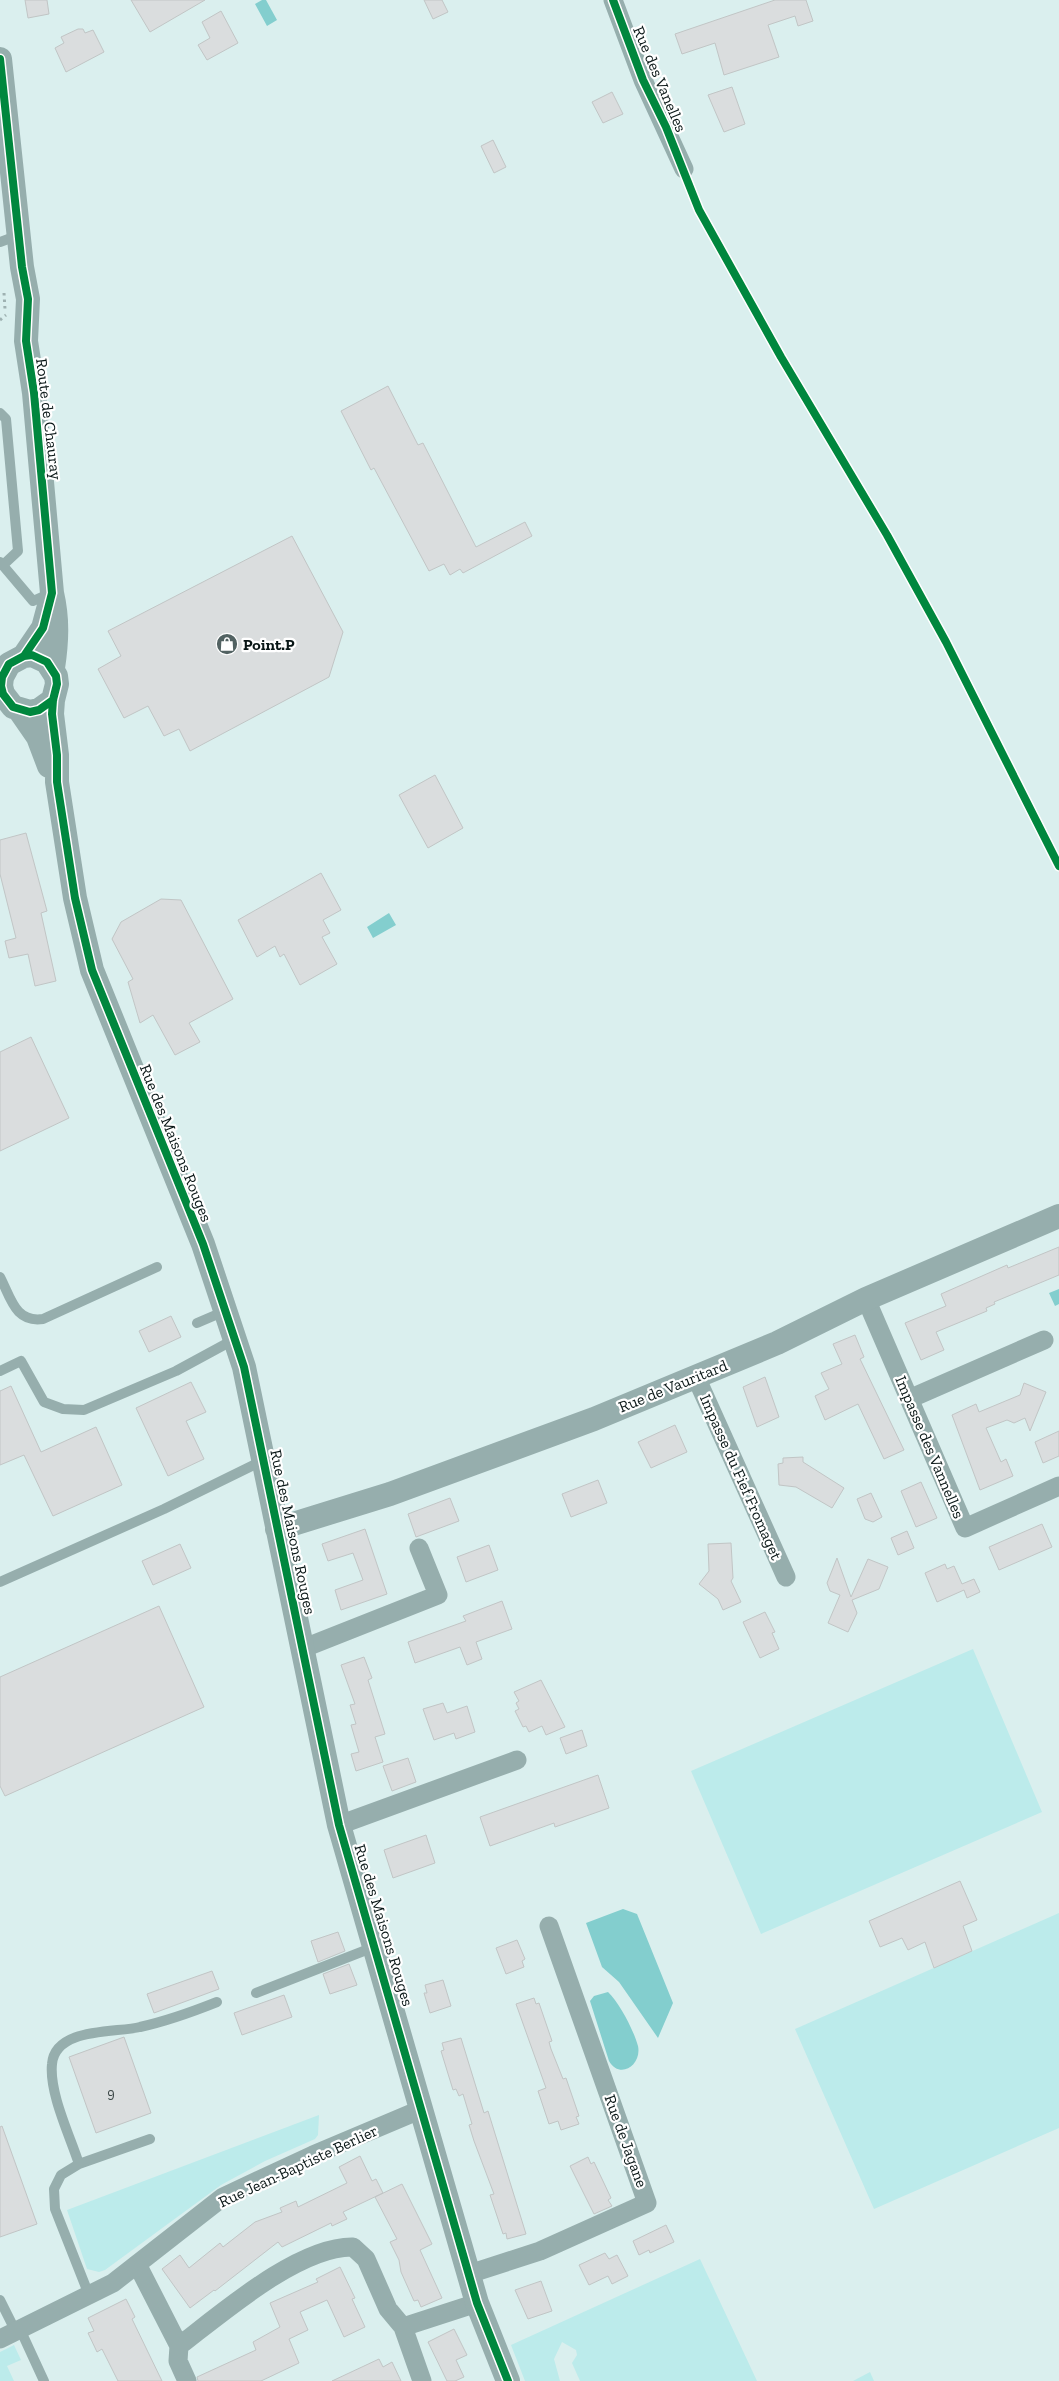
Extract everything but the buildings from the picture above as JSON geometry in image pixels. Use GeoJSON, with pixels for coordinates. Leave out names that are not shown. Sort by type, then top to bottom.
{"type":"FeatureCollection","features":[{"type":"Feature","properties":{"kind":"street","name":"Rue des Vanelles"},"geometry":{"type":"LineString","coordinates":[[613,0],[643,80],[684,169]]}},
{"type":"Feature","properties":{"kind":"street","name":"Route de Chauray"},"geometry":{"type":"LineString","coordinates":[[0,59],[9,239],[28,299],[26,340],[34,393],[52,593],[58,631],[53,668]]}},
{"type":"Feature","properties":{"kind":"street","name":"Route de Chauray"},"geometry":{"type":"LineString","coordinates":[[13,657],[43,628],[52,593]]}},
{"type":"Feature","properties":{"kind":"street"},"geometry":{"type":"LineString","coordinates":[[13,657],[40,658],[53,668],[57,684],[53,700],[39,710],[20,711],[7,701],[1,686],[5,669],[13,657]]}},
{"type":"Feature","properties":{"kind":"street","name":"Rue des Maisons Rouges"},"geometry":{"type":"LineString","coordinates":[[53,700],[57,782],[74,898],[92,970],[203,1244],[235,1339],[255,1411],[276,1529],[304,1648],[340,1825],[477,2302],[507,2378]]}},
{"type":"Feature","properties":{"kind":"street","name":"Rue des Maisons Rouges"},"geometry":{"type":"LineString","coordinates":[[20,711],[38,738],[57,782]]}},
{"type":"Feature","properties":{"kind":"street","name":"Rue de Vauritard"},"geometry":{"type":"LineString","coordinates":[[276,1529],[390,1494],[594,1419],[777,1343],[866,1299],[1059,1216]]}},
{"type":"Feature","properties":{"kind":"street","name":"Impasse des Vannelles"},"geometry":{"type":"LineString","coordinates":[[866,1299],[964,1528],[1059,1486]]}},
{"type":"Feature","properties":{"kind":"street"},"geometry":{"type":"LineString","coordinates":[[909,1399],[1044,1340]]}},
{"type":"Feature","properties":{"kind":"street","name":"Impasse du Fief Fromaget"},"geometry":{"type":"LineString","coordinates":[[696,1377],[786,1577]]}},
{"type":"Feature","properties":{"kind":"street"},"geometry":{"type":"LineString","coordinates":[[304,1648],[438,1595],[419,1548]]}},
{"type":"Feature","properties":{"kind":"street"},"geometry":{"type":"LineString","coordinates":[[340,1825],[518,1760]]}},
{"type":"Feature","properties":{"kind":"street","name":"Rue de Jagane"},"geometry":{"type":"LineString","coordinates":[[469,2274],[540,2251],[648,2203],[550,1926]]}},
{"type":"Feature","properties":{"kind":"street","name":"Rue Jean-Baptiste Berlier"},"geometry":{"type":"LineString","coordinates":[[12,2334],[113,2283],[223,2197],[313,2155],[422,2109]]}},
{"type":"Feature","properties":{"kind":"street"},"geometry":{"type":"LineString","coordinates":[[179,2346],[279,2272],[330,2250],[353,2247],[361,2252],[388,2309],[403,2327],[422,2381]]}},
{"type":"Feature","properties":{"kind":"street"},"geometry":{"type":"LineString","coordinates":[[137,2264],[179,2346],[178,2361],[187,2381]]}},
{"type":"Feature","properties":{"kind":"street"},"geometry":{"type":"LineString","coordinates":[[403,2327],[477,2302]]}},
{"type":"Feature","properties":{"kind":"lane"},"geometry":{"type":"LineString","coordinates":[[0,413],[6,419],[18,551],[1,564],[33,601],[52,593]]}},
{"type":"Feature","properties":{"kind":"lane"},"geometry":{"type":"LineString","coordinates":[[0,1277],[17,1311],[28,1320],[34,1320],[43,1319],[157,1267]]}},
{"type":"Feature","properties":{"kind":"lane"},"geometry":{"type":"LineString","coordinates":[[197,1323],[226,1310]]}},
{"type":"Feature","properties":{"kind":"lane"},"geometry":{"type":"LineString","coordinates":[[0,1371],[21,1361],[44,1402],[64,1409],[84,1410],[176,1370],[235,1339]]}},
{"type":"Feature","properties":{"kind":"lane"},"geometry":{"type":"LineString","coordinates":[[0,1582],[164,1508],[264,1460]]}},
{"type":"Feature","properties":{"kind":"lane"},"geometry":{"type":"LineString","coordinates":[[256,1993],[375,1947]]}},
{"type":"Feature","properties":{"kind":"lane"},"geometry":{"type":"LineString","coordinates":[[79,2164],[56,2093],[52,2063],[56,2052],[70,2040],[96,2031],[138,2028],[177,2017],[217,2002]]}},
{"type":"Feature","properties":{"kind":"lane"},"geometry":{"type":"LineString","coordinates":[[89,2295],[55,2209],[54,2189],[62,2175],[79,2164],[150,2139]]}},
{"type":"Feature","properties":{"kind":"lane"},"geometry":{"type":"LineString","coordinates":[[0,2300],[12,2334],[44,2381]]}},
{"type":"Feature","properties":{"kind":"path"},"geometry":{"type":"LineString","coordinates":[[0,320],[6,316],[4,290]]}},
{"type":"Feature","properties":{"kind":"shaded area"},"geometry":{"type":"Polygon","coordinates":[[[266,0],[277,20],[267,26],[255,4],[266,0]]]}},
{"type":"Feature","properties":{"kind":"shaded area"},"geometry":{"type":"Polygon","coordinates":[[[389,913],[396,925],[373,938],[367,927],[389,913]]]}},
{"type":"Feature","properties":{"kind":"shaded area"},"geometry":{"type":"Polygon","coordinates":[[[1059,1289],[1059,1304],[1055,1306],[1049,1293],[1059,1289]]]}},
{"type":"Feature","properties":{"kind":"shaded area"},"geometry":{"type":"Polygon","coordinates":[[[973,1649],[1042,1812],[761,1934],[691,1771],[973,1649]]]}},
{"type":"Feature","properties":{"kind":"shaded area"},"geometry":{"type":"Polygon","coordinates":[[[623,1909],[637,1914],[673,2003],[658,2038],[619,1982],[602,1967],[586,1923],[623,1909]]]}},
{"type":"Feature","properties":{"kind":"shaded area"},"geometry":{"type":"Polygon","coordinates":[[[1059,1913],[1059,2128],[874,2209],[795,2029],[1059,1913]]]}},
{"type":"Feature","properties":{"kind":"shaded area"},"geometry":{"type":"Polygon","coordinates":[[[608,1992],[626,2017],[638,2046],[637,2059],[629,2068],[624,2070],[614,2067],[609,2061],[590,2001],[594,1996],[608,1992]]]}},
{"type":"Feature","properties":{"kind":"shaded area"},"geometry":{"type":"Polygon","coordinates":[[[319,2115],[318,2135],[315,2139],[265,2161],[221,2185],[105,2270],[99,2272],[87,2269],[67,2210],[319,2115]]]}},
{"type":"Feature","properties":{"kind":"shaded area"},"geometry":{"type":"Polygon","coordinates":[[[700,2259],[757,2381],[580,2381],[572,2363],[577,2355],[576,2350],[562,2342],[554,2359],[560,2381],[525,2381],[511,2345],[700,2259]]]}},
{"type":"Feature","properties":{"kind":"shaded area"},"geometry":{"type":"Polygon","coordinates":[[[14,2345],[21,2360],[7,2366],[14,2381],[0,2381],[0,2352],[14,2345]]]}},
{"type":"Feature","properties":{"kind":"shaded area"},"geometry":{"type":"Polygon","coordinates":[[[870,2372],[874,2381],[853,2381],[870,2372]]]}},
{"type":"Feature","properties":{"kind":"cycle path"},"geometry":{"type":"LineString","coordinates":[[613,0],[643,80],[666,127],[699,210],[781,357],[887,535],[946,642],[1059,866]]}},
{"type":"Feature","properties":{"kind":"cycle path"},"geometry":{"type":"LineString","coordinates":[[0,59],[22,267],[28,299],[26,341],[34,393],[52,593],[43,628],[24,656]]}},
{"type":"Feature","properties":{"kind":"cycle path"},"geometry":{"type":"LineString","coordinates":[[53,700],[39,710],[30,712],[13,707],[3,694],[1,686],[2,677],[9,664],[24,656],[32,655],[47,662],[56,676],[57,684],[52,714],[57,755],[57,782],[75,898],[92,970],[203,1244],[244,1367],[339,1825],[477,2303],[508,2381]]}},
{"type":"Feature","properties":{"kind":"place","name":"Point.P"},"geometry":{"type":"Point","coordinates":[227,644]}}]}
